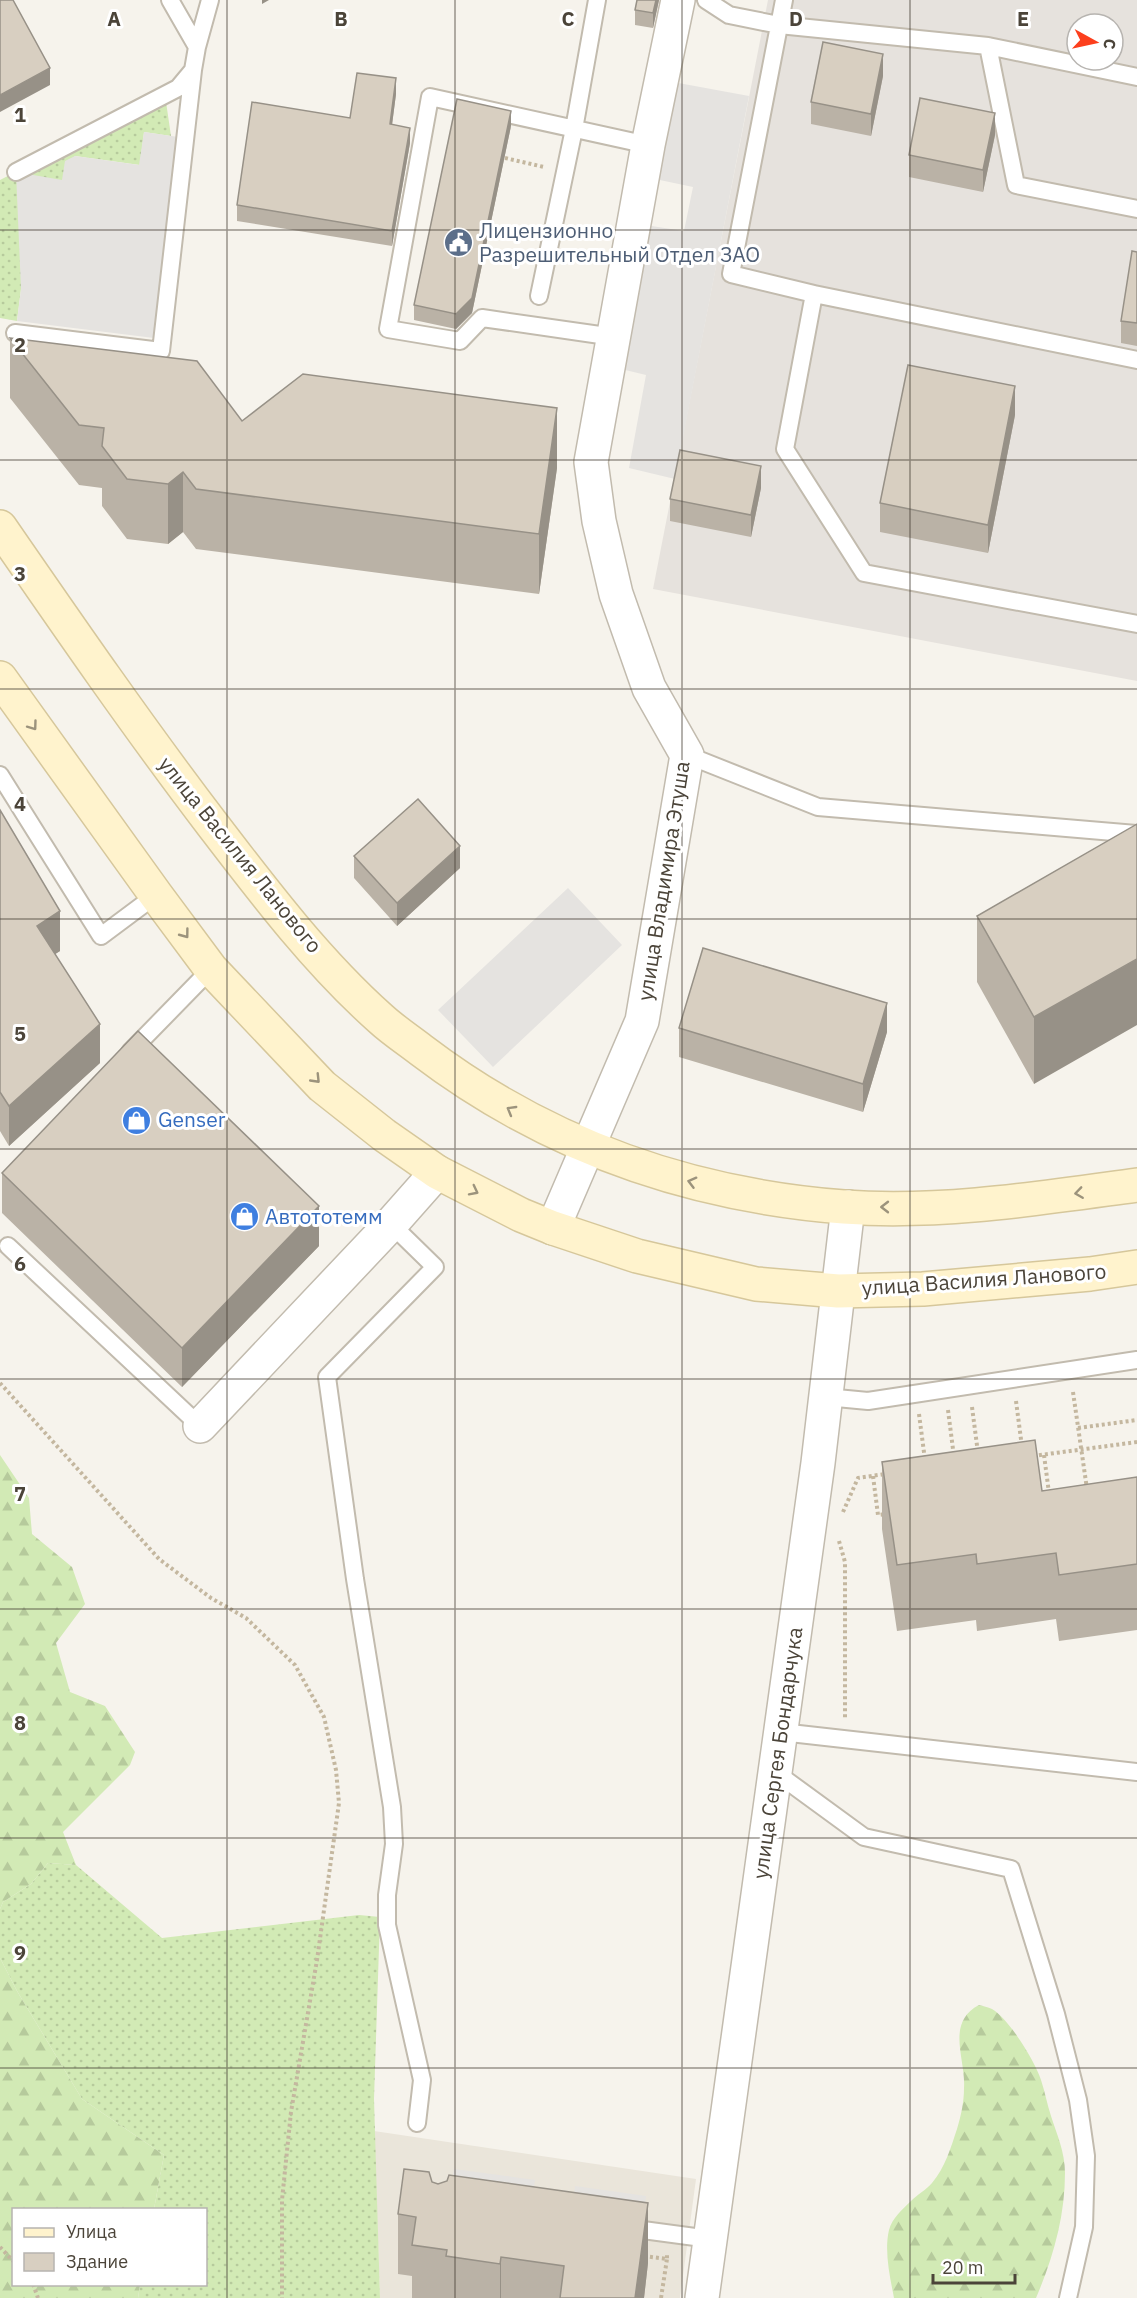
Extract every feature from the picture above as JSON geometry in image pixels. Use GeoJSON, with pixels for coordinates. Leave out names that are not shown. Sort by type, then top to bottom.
{"type":"FeatureCollection","features":[{"type":"Feature","properties":{"kind":"street","name":"улица Владимира Этуша"},"geometry":{"type":"LineString","coordinates":[[553,1228],[642,1021],[687,755],[649,688],[616,594],[599,521],[591,462],[648,145],[678,0]]}},
{"type":"Feature","properties":{"kind":"street","name":"улица Василия Ланового"},"geometry":{"type":"LineString","coordinates":[[0,527],[137,725],[264,893],[337,975],[381,1020],[462,1082],[531,1121],[587,1147],[650,1171],[699,1184],[797,1202],[848,1207],[969,1205],[1137,1185]]}},
{"type":"Feature","properties":{"kind":"street","name":"улица Василия Ланового"},"geometry":{"type":"LineString","coordinates":[[5,695],[211,969],[322,1086],[384,1135],[437,1172],[521,1215],[638,1256],[756,1284],[838,1291],[923,1289],[1090,1274],[1137,1267]]}},
{"type":"Feature","properties":{"kind":"street"},"geometry":{"type":"LineString","coordinates":[[200,1426],[391,1224],[437,1172]]}},
{"type":"Feature","properties":{"kind":"street","name":"улица Сергея Бондарчука"},"geometry":{"type":"LineString","coordinates":[[702,2298],[826,1397],[848,1207]]}},
{"type":"Feature","properties":{"kind":"lane"},"geometry":{"type":"LineString","coordinates":[[170,0],[197,47]]}},
{"type":"Feature","properties":{"kind":"lane"},"geometry":{"type":"LineString","coordinates":[[15,333],[161,351],[193,70],[210,0]]}},
{"type":"Feature","properties":{"kind":"lane"},"geometry":{"type":"LineString","coordinates":[[539,296],[566,172],[597,0]]}},
{"type":"Feature","properties":{"kind":"lane"},"geometry":{"type":"LineString","coordinates":[[706,0],[729,15],[779,25],[988,46],[1137,77]]}},
{"type":"Feature","properties":{"kind":"lane"},"geometry":{"type":"LineString","coordinates":[[784,0],[731,274],[814,294],[1137,360]]}},
{"type":"Feature","properties":{"kind":"lane"},"geometry":{"type":"LineString","coordinates":[[988,46],[1016,185],[1137,209]]}},
{"type":"Feature","properties":{"kind":"lane"},"geometry":{"type":"LineString","coordinates":[[16,172],[178,88],[193,70]]}},
{"type":"Feature","properties":{"kind":"lane"},"geometry":{"type":"LineString","coordinates":[[614,337],[483,318],[460,341],[388,329],[430,97],[648,145]]}},
{"type":"Feature","properties":{"kind":"lane"},"geometry":{"type":"LineString","coordinates":[[814,294],[785,449],[864,573],[1137,624]]}},
{"type":"Feature","properties":{"kind":"lane"},"geometry":{"type":"LineString","coordinates":[[687,755],[818,807],[1137,834]]}},
{"type":"Feature","properties":{"kind":"lane"},"geometry":{"type":"LineString","coordinates":[[0,775],[101,936],[156,895]]}},
{"type":"Feature","properties":{"kind":"lane"},"geometry":{"type":"LineString","coordinates":[[116,1066],[211,969]]}},
{"type":"Feature","properties":{"kind":"lane"},"geometry":{"type":"LineString","coordinates":[[391,1224],[435,1267],[327,1377],[355,1579],[392,1807],[394,1844],[387,1895],[387,1925],[422,2080],[417,2123]]}},
{"type":"Feature","properties":{"kind":"lane"},"geometry":{"type":"LineString","coordinates":[[8,1246],[200,1426]]}},
{"type":"Feature","properties":{"kind":"lane"},"geometry":{"type":"LineString","coordinates":[[826,1397],[868,1401],[1137,1360]]}},
{"type":"Feature","properties":{"kind":"lane"},"geometry":{"type":"LineString","coordinates":[[781,1732],[1137,1772]]}},
{"type":"Feature","properties":{"kind":"lane"},"geometry":{"type":"LineString","coordinates":[[775,1772],[864,1837],[1011,1869],[1056,2014],[1078,2100],[1086,2156],[1084,2227],[1068,2298]]}},
{"type":"Feature","properties":{"kind":"lane"},"geometry":{"type":"LineString","coordinates":[[613,2226],[710,2239]]}},
{"type":"Feature","properties":{"kind":"path"},"geometry":{"type":"LineString","coordinates":[[505,158],[566,172]]}},
{"type":"Feature","properties":{"kind":"path"},"geometry":{"type":"LineString","coordinates":[[1070,1370],[1087,1495]]}},
{"type":"Feature","properties":{"kind":"path"},"geometry":{"type":"LineString","coordinates":[[1014,1379],[1024,1458],[1137,1442]]}},
{"type":"Feature","properties":{"kind":"path"},"geometry":{"type":"LineString","coordinates":[[0,1383],[159,1559],[211,1598],[246,1618],[295,1665],[324,1717],[336,1770],[339,1803],[318,1960],[291,2112],[282,2200],[282,2298]]}},
{"type":"Feature","properties":{"kind":"path"},"geometry":{"type":"LineString","coordinates":[[969,1386],[979,1463]]}},
{"type":"Feature","properties":{"kind":"path"},"geometry":{"type":"LineString","coordinates":[[945,1389],[955,1466]]}},
{"type":"Feature","properties":{"kind":"path"},"geometry":{"type":"LineString","coordinates":[[917,1394],[926,1469]]}},
{"type":"Feature","properties":{"kind":"path"},"geometry":{"type":"LineString","coordinates":[[1078,1428],[1137,1420]]}},
{"type":"Feature","properties":{"kind":"path"},"geometry":{"type":"LineString","coordinates":[[1044,1455],[1050,1500]]}},
{"type":"Feature","properties":{"kind":"path"},"geometry":{"type":"LineString","coordinates":[[840,1519],[858,1478],[894,1473]]}},
{"type":"Feature","properties":{"kind":"path"},"geometry":{"type":"LineString","coordinates":[[873,1476],[878,1515],[888,1514]]}},
{"type":"Feature","properties":{"kind":"path"},"geometry":{"type":"LineString","coordinates":[[838,1540],[845,1562],[847,1645],[844,1702],[849,1740]]}},
{"type":"Feature","properties":{"kind":"path"},"geometry":{"type":"LineString","coordinates":[[661,2298],[670,2234]]}},
{"type":"Feature","properties":{"kind":"path"},"geometry":{"type":"LineString","coordinates":[[0,2247],[12,2260]]}},
{"type":"Feature","properties":{"kind":"path"},"geometry":{"type":"LineString","coordinates":[[632,2254],[666,2259]]}},
{"type":"Feature","properties":{"kind":"shaded area"},"geometry":{"type":"Polygon","coordinates":[[[768,0],[1137,0],[1137,681],[653,589],[768,0]]]}},
{"type":"Feature","properties":{"kind":"shaded area"},"geometry":{"type":"Polygon","coordinates":[[[673,82],[749,96],[675,479],[629,468],[646,375],[617,368],[645,225],[684,231],[693,187],[655,179],[673,82]]]}},
{"type":"Feature","properties":{"kind":"shaded area"},"geometry":{"type":"Polygon","coordinates":[[[144,132],[185,138],[162,339],[17,321],[21,289],[16,172],[62,180],[65,161],[75,156],[139,165],[144,132]]]}},
{"type":"Feature","properties":{"kind":"shaded area"},"geometry":{"type":"Polygon","coordinates":[[[568,888],[622,945],[493,1067],[438,1010],[568,888]]]}},
{"type":"Feature","properties":{"kind":"shaded area"},"geometry":{"type":"Polygon","coordinates":[[[374,2131],[696,2179],[680,2298],[380,2298],[374,2131]]]}},
{"type":"Feature","properties":{"kind":"shaded area"},"geometry":{"type":"Polygon","coordinates":[[[454,2169],[535,2180],[532,2202],[451,2191],[454,2169]]]}},
{"type":"Feature","properties":{"kind":"shaded area"},"geometry":{"type":"Polygon","coordinates":[[[575,2186],[646,2196],[643,2218],[572,2208],[575,2186]]]}},
{"type":"Feature","properties":{"kind":"green space"},"geometry":{"type":"Polygon","coordinates":[[[165,95],[171,136],[144,132],[140,165],[75,156],[63,180],[21,289],[17,321],[0,318],[0,180],[165,95]]]}},
{"type":"Feature","properties":{"kind":"green space"},"geometry":{"type":"Polygon","coordinates":[[[0,1455],[29,1498],[32,1534],[72,1567],[85,1604],[56,1643],[70,1692],[105,1706],[135,1752],[130,1765],[63,1832],[76,1865],[48,1863],[31,1884],[3,1902],[0,1909],[0,1455]]]}},
{"type":"Feature","properties":{"kind":"green space"},"geometry":{"type":"Polygon","coordinates":[[[48,1863],[76,1865],[162,1938],[359,1915],[380,1917],[374,2099],[380,2298],[138,2298],[140,2286],[207,2286],[207,2208],[154,2208],[164,2155],[82,2099],[17,1991],[0,1958],[0,1909],[3,1902],[31,1884],[48,1863]]]}},
{"type":"Feature","properties":{"kind":"green space"},"geometry":{"type":"Polygon","coordinates":[[[0,1958],[17,1991],[82,2099],[164,2155],[154,2208],[12,2208],[12,2286],[140,2286],[138,2298],[0,2298],[0,1958]]]}},
{"type":"Feature","properties":{"kind":"green space"},"geometry":{"type":"Polygon","coordinates":[[[979,2005],[992,2009],[1006,2022],[1027,2052],[1041,2080],[1065,2165],[1063,2205],[1053,2252],[1036,2298],[894,2298],[887,2255],[889,2230],[898,2214],[932,2183],[947,2157],[962,2109],[964,2077],[960,2032],[963,2021],[979,2005]]]}},
{"type":"Feature","properties":{"kind":"building"},"geometry":{"type":"Polygon","coordinates":[[[0,0],[13,0],[50,68],[0,95],[0,0]]]}},
{"type":"Feature","properties":{"kind":"building"},"geometry":{"type":"Polygon","coordinates":[[[637,0],[656,0],[653,13],[635,10],[637,0]]]}},
{"type":"Feature","properties":{"kind":"building"},"geometry":{"type":"Polygon","coordinates":[[[823,42],[883,54],[871,114],[811,102],[823,42]]]}},
{"type":"Feature","properties":{"kind":"building"},"geometry":{"type":"Polygon","coordinates":[[[357,73],[396,78],[390,124],[410,128],[392,231],[237,205],[252,102],[350,118],[357,73]]]}},
{"type":"Feature","properties":{"kind":"building"},"geometry":{"type":"Polygon","coordinates":[[[920,98],[995,113],[983,170],[909,155],[920,98]]]}},
{"type":"Feature","properties":{"kind":"building","name":"Лицензионно Разрешительный Отдел ЗАО"},"geometry":{"type":"Polygon","coordinates":[[[457,99],[511,111],[472,298],[456,314],[414,305],[457,99]]]}},
{"type":"Feature","properties":{"kind":"building"},"geometry":{"type":"Polygon","coordinates":[[[1132,251],[1137,252],[1137,323],[1121,321],[1132,251]]]}},
{"type":"Feature","properties":{"kind":"building"},"geometry":{"type":"Polygon","coordinates":[[[10,338],[197,361],[242,421],[303,374],[557,408],[539,534],[196,489],[183,472],[168,484],[127,479],[102,446],[104,428],[79,425],[10,338]]]}},
{"type":"Feature","properties":{"kind":"building"},"geometry":{"type":"Polygon","coordinates":[[[908,365],[1015,386],[988,525],[880,503],[908,365]]]}},
{"type":"Feature","properties":{"kind":"building"},"geometry":{"type":"Polygon","coordinates":[[[680,450],[761,466],[751,515],[670,499],[680,450]]]}},
{"type":"Feature","properties":{"kind":"building"},"geometry":{"type":"Polygon","coordinates":[[[418,799],[460,846],[397,903],[354,856],[418,799]]]}},
{"type":"Feature","properties":{"kind":"building"},"geometry":{"type":"Polygon","coordinates":[[[0,810],[60,911],[37,926],[100,1024],[9,1106],[0,1092],[0,810]]]}},
{"type":"Feature","properties":{"kind":"building"},"geometry":{"type":"Polygon","coordinates":[[[1137,824],[1137,959],[1034,1017],[977,916],[1137,824]]]}},
{"type":"Feature","properties":{"kind":"building"},"geometry":{"type":"Polygon","coordinates":[[[703,948],[887,1003],[863,1084],[679,1028],[703,948]]]}},
{"type":"Feature","properties":{"kind":"building"},"geometry":{"type":"Polygon","coordinates":[[[138,1031],[319,1206],[182,1348],[2,1173],[138,1031]]]}},
{"type":"Feature","properties":{"kind":"building"},"geometry":{"type":"Polygon","coordinates":[[[1035,1440],[1042,1491],[1137,1477],[1137,1564],[1059,1575],[1056,1553],[977,1564],[976,1554],[897,1565],[882,1462],[1035,1440]]]}},
{"type":"Feature","properties":{"kind":"building"},"geometry":{"type":"Polygon","coordinates":[[[404,2169],[429,2172],[432,2182],[438,2184],[447,2181],[449,2175],[648,2203],[635,2298],[560,2298],[564,2266],[501,2257],[500,2264],[446,2256],[447,2250],[412,2245],[416,2217],[398,2214],[404,2169]]]}},
{"type":"Feature","properties":{"kind":"place","name":"Лицензионно Разрешительный Отдел ЗАО"},"geometry":{"type":"Point","coordinates":[458,243]}},
{"type":"Feature","properties":{"kind":"place","name":"Genser"},"geometry":{"type":"Point","coordinates":[137,1120]}},
{"type":"Feature","properties":{"kind":"place","name":"Автототемм"},"geometry":{"type":"Point","coordinates":[244,1217]}}]}
